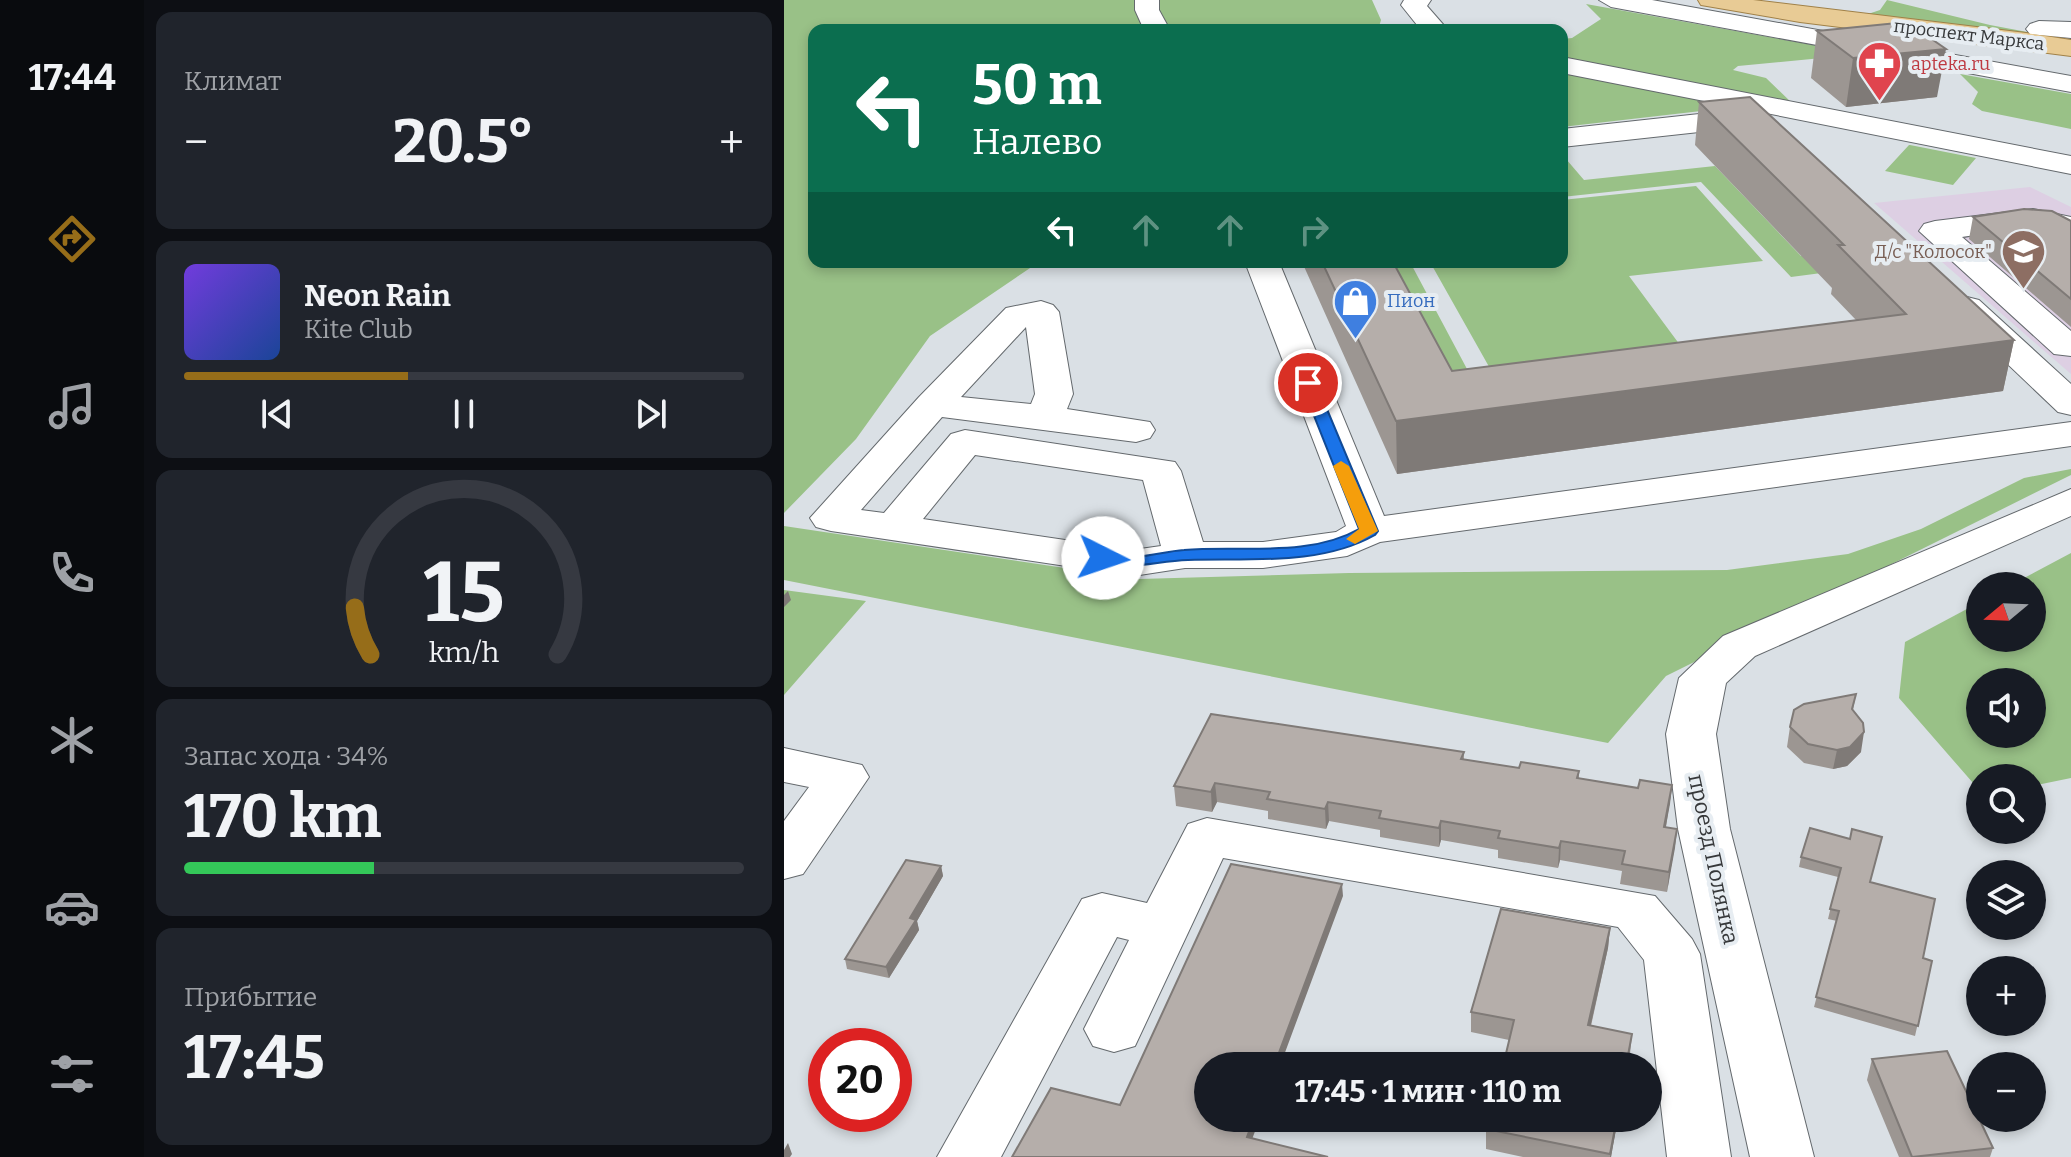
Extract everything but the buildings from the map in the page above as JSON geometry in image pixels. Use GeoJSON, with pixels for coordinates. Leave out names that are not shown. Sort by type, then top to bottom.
{"type":"FeatureCollection","features":[{"type":"Feature","properties":{"kind":"main road","name":"проспект Маркса"},"geometry":{"type":"LineString","coordinates":[[1710,0],[1818,19],[1990,34],[2071,48]]}},
{"type":"Feature","properties":{"kind":"main road","name":"проспект Маркса"},"geometry":{"type":"LineString","coordinates":[[1818,19],[1857,11],[1870,0]]}},
{"type":"Feature","properties":{"kind":"main road","name":"проспект Маркса"},"geometry":{"type":"LineString","coordinates":[[1934,4],[2039,29]]}},
{"type":"Feature","properties":{"kind":"street"},"geometry":{"type":"LineString","coordinates":[[1147,0],[1155,24]]}},
{"type":"Feature","properties":{"kind":"street"},"geometry":{"type":"LineString","coordinates":[[1419,0],[1413,5],[1430,24]]}},
{"type":"Feature","properties":{"kind":"street"},"geometry":{"type":"LineString","coordinates":[[1611,0],[2071,84]]}},
{"type":"Feature","properties":{"kind":"street"},"geometry":{"type":"LineString","coordinates":[[2039,29],[2071,32]]}},
{"type":"Feature","properties":{"kind":"street"},"geometry":{"type":"LineString","coordinates":[[1912,55],[1981,47],[2071,63]]}},
{"type":"Feature","properties":{"kind":"street"},"geometry":{"type":"LineString","coordinates":[[1568,66],[2071,165]]}},
{"type":"Feature","properties":{"kind":"street"},"geometry":{"type":"LineString","coordinates":[[1568,137],[1799,111]]}},
{"type":"Feature","properties":{"kind":"street"},"geometry":{"type":"LineString","coordinates":[[1758,117],[1782,138]]}},
{"type":"Feature","properties":{"kind":"street"},"geometry":{"type":"LineString","coordinates":[[2071,233],[2056,221],[2033,219],[1935,231],[2067,346],[2071,345]]}},
{"type":"Feature","properties":{"kind":"street"},"geometry":{"type":"LineString","coordinates":[[1264,268],[1369,531]]}},
{"type":"Feature","properties":{"kind":"street"},"geometry":{"type":"LineString","coordinates":[[1943,285],[2071,404]]}},
{"type":"Feature","properties":{"kind":"street"},"geometry":{"type":"LineString","coordinates":[[1044,417],[1054,394],[1041,312],[1018,315],[831,518],[1133,563],[1185,555],[1277,553],[1347,543],[1369,531],[2071,434]]}},
{"type":"Feature","properties":{"kind":"street"},"geometry":{"type":"LineString","coordinates":[[932,405],[1136,430]]}},
{"type":"Feature","properties":{"kind":"street"},"geometry":{"type":"LineString","coordinates":[[894,528],[965,442],[1161,471],[1185,555]]}},
{"type":"Feature","properties":{"kind":"street","name":"проезд Полянка"},"geometry":{"type":"LineString","coordinates":[[1782,1157],[1704,829],[1691,734],[1703,678],[1739,646],[2071,501]]}},
{"type":"Feature","properties":{"kind":"street"},"geometry":{"type":"LineString","coordinates":[[784,765],[844,777],[784,860]]}},
{"type":"Feature","properties":{"kind":"street"},"geometry":{"type":"LineString","coordinates":[[1114,1029],[1207,837],[1635,910],[1672,954],[1699,1157]]}},
{"type":"Feature","properties":{"kind":"street"},"geometry":{"type":"LineString","coordinates":[[969,1157],[1102,913],[1163,928]]}},
{"type":"Feature","properties":{"kind":"shaded area","name":"Д/с \"Колосок\""},"geometry":{"type":"Polygon","coordinates":[[[2030,187],[2071,207],[2071,374],[1874,203],[2030,187]]]}},
{"type":"Feature","properties":{"kind":"green space"},"geometry":{"type":"Polygon","coordinates":[[[784,0],[1372,0],[1380,24],[808,24],[808,268],[1030,268],[930,336],[856,439],[784,513],[784,0]]]}},
{"type":"Feature","properties":{"kind":"green space"},"geometry":{"type":"Polygon","coordinates":[[[1887,0],[1990,25],[2071,40],[2071,43],[1865,15],[1880,10],[1887,0]]]}},
{"type":"Feature","properties":{"kind":"green space"},"geometry":{"type":"Polygon","coordinates":[[[1586,4],[1863,54],[1738,66],[1733,70],[1766,78],[1795,106],[1568,62],[1568,38],[1601,19],[1586,4]]]}},
{"type":"Feature","properties":{"kind":"green space"},"geometry":{"type":"Polygon","coordinates":[[[1568,71],[1736,107],[1568,126],[1568,71]]]}},
{"type":"Feature","properties":{"kind":"green space"},"geometry":{"type":"Polygon","coordinates":[[[1960,74],[2071,94],[2071,129],[1982,111],[1972,104],[1978,92],[1960,74]]]}},
{"type":"Feature","properties":{"kind":"green space"},"geometry":{"type":"Polygon","coordinates":[[[1909,145],[1976,158],[1953,185],[1885,171],[1909,145]]]}},
{"type":"Feature","properties":{"kind":"green space"},"geometry":{"type":"Polygon","coordinates":[[[1568,161],[1584,180],[1715,166],[1801,256],[1857,249],[1875,266],[1791,277],[1701,182],[1568,196],[1568,161]]]}},
{"type":"Feature","properties":{"kind":"green space"},"geometry":{"type":"Polygon","coordinates":[[[1696,186],[1763,261],[1629,276],[1694,364],[1501,388],[1433,268],[1568,268],[1568,199],[1696,186]]]}},
{"type":"Feature","properties":{"kind":"green space"},"geometry":{"type":"Polygon","coordinates":[[[1371,268],[1413,268],[1483,399],[1451,423],[1371,268]]]}},
{"type":"Feature","properties":{"kind":"green space"},"geometry":{"type":"Polygon","coordinates":[[[2071,469],[2071,475],[1666,676],[1608,743],[784,580],[784,526],[1139,579],[1349,573],[1727,570],[1848,554],[1921,529],[2024,478],[2071,469]]]}},
{"type":"Feature","properties":{"kind":"green space"},"geometry":{"type":"Polygon","coordinates":[[[2071,553],[2071,778],[2046,783],[2046,764],[1966,764],[1966,775],[1899,698],[1905,642],[1966,609],[1966,652],[2046,652],[2046,572],[2035,572],[2071,553]]]}},
{"type":"Feature","properties":{"kind":"green space"},"geometry":{"type":"Polygon","coordinates":[[[784,590],[866,601],[784,695],[784,590]]]}},
{"type":"Feature","properties":{"kind":"slow traffic"},"geometry":{"type":"LineString","coordinates":[[1341,466],[1369,531],[1355,539]]}},
{"type":"Feature","properties":{"kind":"place","name":"apteka.ru"},"geometry":{"type":"Point","coordinates":[1880,103]}},
{"type":"Feature","properties":{"kind":"place","name":"Д/с \"Колосок\""},"geometry":{"type":"Point","coordinates":[2023,291]}},
{"type":"Feature","properties":{"kind":"place","name":"Пион"},"geometry":{"type":"Point","coordinates":[1356,340]}},
{"type":"Feature","properties":{"kind":"route"},"geometry":{"type":"LineString","coordinates":[[1103,558],[1133,563],[1185,555],[1263,555],[1347,543],[1369,531],[1351,494],[1308,383]]}}]}
